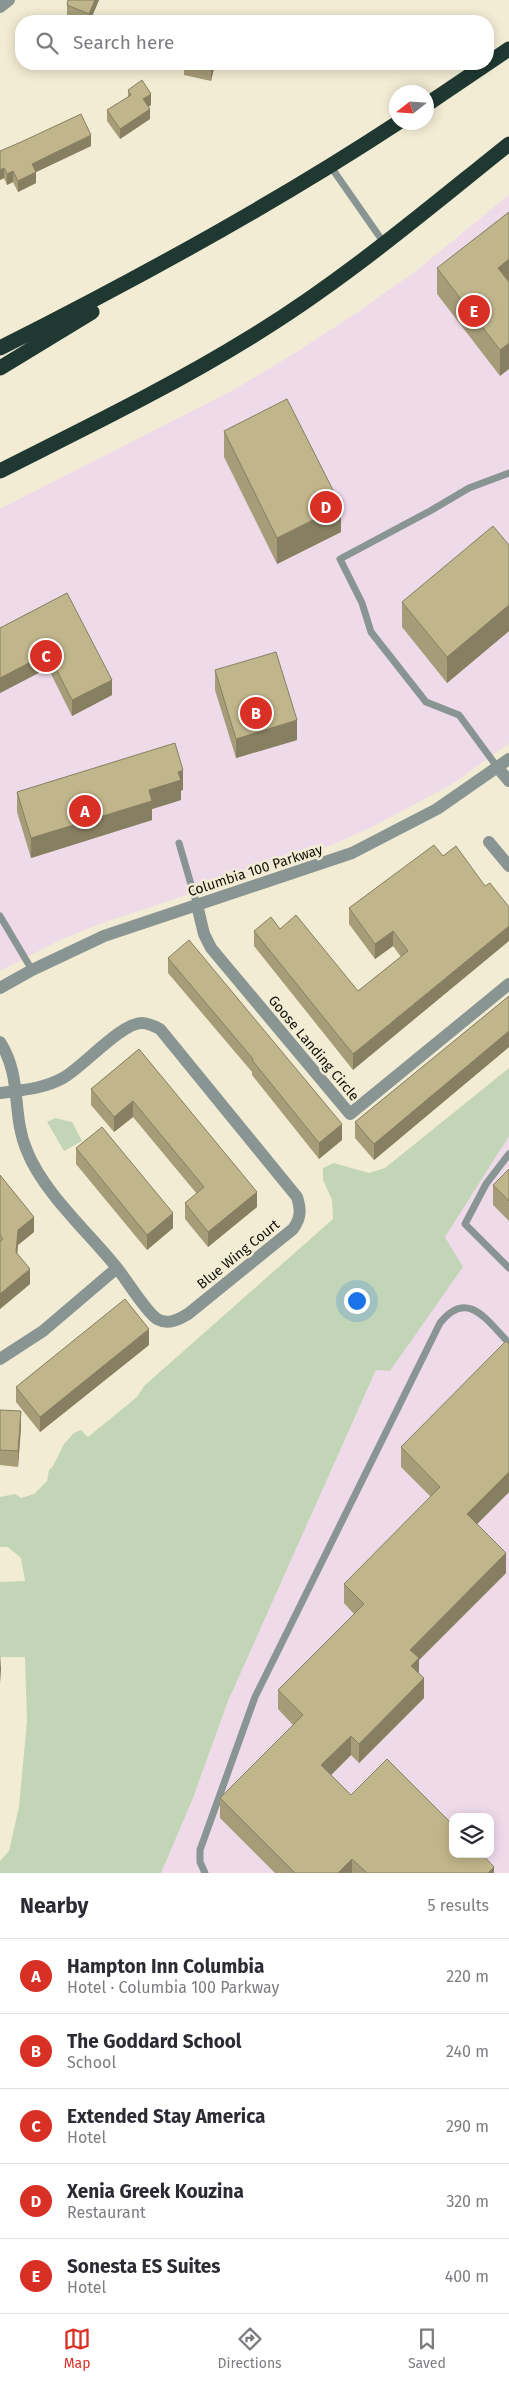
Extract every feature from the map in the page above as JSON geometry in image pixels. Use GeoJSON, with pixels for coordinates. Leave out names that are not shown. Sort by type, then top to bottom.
{"type":"FeatureCollection","features":[{"type":"Feature","properties":{"kind":"highway"},"geometry":{"type":"LineString","coordinates":[[494,60],[509,50]]}},
{"type":"Feature","properties":{"kind":"highway"},"geometry":{"type":"LineString","coordinates":[[434,100],[479,70]]}},
{"type":"Feature","properties":{"kind":"highway"},"geometry":{"type":"LineString","coordinates":[[0,368],[203,242],[331,167],[389,129]]}},
{"type":"Feature","properties":{"kind":"highway"},"geometry":{"type":"LineString","coordinates":[[0,471],[166,386],[252,337],[319,292],[384,244],[509,144]]}},
{"type":"Feature","properties":{"kind":"highway"},"geometry":{"type":"LineString","coordinates":[[0,348],[203,242]]}},
{"type":"Feature","properties":{"kind":"street"},"geometry":{"type":"LineString","coordinates":[[0,7],[8,0]]}},
{"type":"Feature","properties":{"kind":"street","name":"Columbia 100 Parkway"},"geometry":{"type":"LineString","coordinates":[[0,988],[32,970],[104,936],[256,887],[352,852],[437,809],[509,759]]}},
{"type":"Feature","properties":{"kind":"street"},"geometry":{"type":"LineString","coordinates":[[498,768],[509,781]]}},
{"type":"Feature","properties":{"kind":"street"},"geometry":{"type":"LineString","coordinates":[[489,842],[509,866]]}},
{"type":"Feature","properties":{"kind":"street","name":"Goose Landing Circle"},"geometry":{"type":"LineString","coordinates":[[197,905],[204,934],[211,948],[350,1114],[509,984]]}},
{"type":"Feature","properties":{"kind":"street","name":"Blue Wing Court"},"geometry":{"type":"LineString","coordinates":[[0,1042],[15,1073],[16,1091],[19,1124],[26,1151],[41,1178],[117,1268],[155,1318],[166,1322],[176,1321],[188,1314],[293,1229],[299,1220],[300,1209],[297,1197],[160,1030],[151,1025],[142,1023],[124,1029],[64,1077],[46,1086],[16,1091]]}},
{"type":"Feature","properties":{"kind":"street"},"geometry":{"type":"LineString","coordinates":[[0,1094],[16,1091]]}},
{"type":"Feature","properties":{"kind":"street"},"geometry":{"type":"LineString","coordinates":[[0,1359],[43,1331],[117,1268]]}},
{"type":"Feature","properties":{"kind":"lane"},"geometry":{"type":"LineString","coordinates":[[331,167],[384,244]]}},
{"type":"Feature","properties":{"kind":"lane"},"geometry":{"type":"LineString","coordinates":[[498,768],[459,716],[426,702],[371,632],[362,603],[340,559],[469,488],[509,473]]}},
{"type":"Feature","properties":{"kind":"lane"},"geometry":{"type":"LineString","coordinates":[[179,843],[197,905]]}},
{"type":"Feature","properties":{"kind":"lane"},"geometry":{"type":"LineString","coordinates":[[0,916],[32,970]]}},
{"type":"Feature","properties":{"kind":"lane"},"geometry":{"type":"LineString","coordinates":[[509,1154],[486,1184],[465,1224],[509,1268]]}},
{"type":"Feature","properties":{"kind":"lane"},"geometry":{"type":"LineString","coordinates":[[205,1873],[200,1862],[200,1850],[255,1697],[440,1323],[448,1312],[465,1306],[474,1309],[509,1343]]}},
{"type":"Feature","properties":{"kind":"shaded area"},"geometry":{"type":"Polygon","coordinates":[[[509,195],[509,743],[454,783],[370,828],[313,853],[99,924],[58,941],[0,971],[0,509],[237,388],[298,351],[417,270],[509,195]]]}},
{"type":"Feature","properties":{"kind":"shaded area"},"geometry":{"type":"Polygon","coordinates":[[[509,1091],[509,1873],[159,1873],[193,1798],[232,1690],[437,1235],[509,1091]]]}},
{"type":"Feature","properties":{"kind":"green space"},"geometry":{"type":"Polygon","coordinates":[[[509,1068],[509,1136],[445,1237],[463,1267],[390,1371],[376,1370],[228,1701],[193,1798],[161,1873],[0,1873],[0,1861],[9,1851],[19,1807],[27,1721],[25,1657],[0,1657],[0,1582],[25,1581],[21,1558],[8,1547],[0,1547],[0,1497],[15,1494],[21,1498],[34,1494],[47,1481],[49,1470],[64,1444],[74,1433],[81,1430],[88,1437],[137,1397],[144,1386],[333,1219],[332,1200],[323,1180],[323,1168],[334,1163],[369,1173],[385,1168],[509,1068]]]}},
{"type":"Feature","properties":{"kind":"green space"},"geometry":{"type":"Polygon","coordinates":[[[55,1118],[72,1122],[82,1141],[64,1151],[47,1122],[55,1118]]]}},
{"type":"Feature","properties":{"kind":"building"},"geometry":{"type":"Polygon","coordinates":[[[68,0],[95,0],[89,14],[67,5],[68,0]]]}},
{"type":"Feature","properties":{"kind":"building"},"geometry":{"type":"Polygon","coordinates":[[[142,80],[151,94],[143,99],[150,109],[120,129],[107,110],[131,95],[128,90],[142,80]]]}},
{"type":"Feature","properties":{"kind":"building"},"geometry":{"type":"Polygon","coordinates":[[[81,114],[91,135],[32,164],[36,172],[18,181],[13,171],[7,174],[4,168],[0,170],[0,151],[81,114]]]}},
{"type":"Feature","properties":{"kind":"building"},"geometry":{"type":"Polygon","coordinates":[[[509,212],[509,259],[498,268],[509,282],[509,343],[500,350],[437,268],[509,212]]]}},
{"type":"Feature","properties":{"kind":"building"},"geometry":{"type":"Polygon","coordinates":[[[287,399],[341,506],[277,538],[224,431],[287,399]]]}},
{"type":"Feature","properties":{"kind":"building"},"geometry":{"type":"Polygon","coordinates":[[[493,526],[509,545],[509,605],[447,657],[402,602],[493,526]]]}},
{"type":"Feature","properties":{"kind":"building"},"geometry":{"type":"Polygon","coordinates":[[[67,593],[112,680],[72,700],[48,653],[0,678],[0,628],[67,593]]]}},
{"type":"Feature","properties":{"kind":"building"},"geometry":{"type":"Polygon","coordinates":[[[276,652],[297,720],[236,739],[215,670],[276,652]]]}},
{"type":"Feature","properties":{"kind":"building"},"geometry":{"type":"Polygon","coordinates":[[[175,743],[183,770],[178,772],[181,780],[149,790],[152,801],[31,838],[17,792],[175,743]]]}},
{"type":"Feature","properties":{"kind":"building"},"geometry":{"type":"Polygon","coordinates":[[[434,845],[443,856],[456,846],[485,886],[490,883],[509,907],[509,926],[353,1054],[254,931],[271,917],[280,929],[296,915],[358,991],[408,951],[393,931],[375,944],[349,908],[434,845]]]}},
{"type":"Feature","properties":{"kind":"building"},"geometry":{"type":"Polygon","coordinates":[[[189,940],[342,1124],[319,1143],[253,1059],[168,958],[189,940]]]}},
{"type":"Feature","properties":{"kind":"building"},"geometry":{"type":"Polygon","coordinates":[[[509,996],[509,1031],[374,1144],[355,1122],[509,996]]]}},
{"type":"Feature","properties":{"kind":"building"},"geometry":{"type":"Polygon","coordinates":[[[139,1049],[257,1192],[208,1232],[185,1203],[204,1187],[133,1101],[114,1117],[91,1089],[139,1049]]]}},
{"type":"Feature","properties":{"kind":"building"},"geometry":{"type":"Polygon","coordinates":[[[102,1127],[173,1213],[147,1235],[76,1148],[102,1127]]]}},
{"type":"Feature","properties":{"kind":"building"},"geometry":{"type":"Polygon","coordinates":[[[509,1169],[509,1201],[493,1185],[509,1169]]]}},
{"type":"Feature","properties":{"kind":"building"},"geometry":{"type":"Polygon","coordinates":[[[0,1175],[34,1217],[18,1230],[16,1252],[30,1269],[0,1294],[0,1242],[3,1239],[0,1235],[0,1175]]]}},
{"type":"Feature","properties":{"kind":"building"},"geometry":{"type":"Polygon","coordinates":[[[125,1299],[149,1329],[40,1417],[16,1387],[125,1299]]]}},
{"type":"Feature","properties":{"kind":"building"},"geometry":{"type":"Polygon","coordinates":[[[506,1341],[509,1344],[509,1472],[467,1514],[506,1553],[410,1650],[419,1658],[411,1666],[424,1678],[359,1744],[351,1736],[321,1765],[351,1795],[387,1759],[449,1821],[449,1858],[486,1858],[494,1867],[488,1873],[367,1873],[352,1859],[338,1873],[295,1873],[220,1798],[303,1715],[278,1690],[364,1604],[344,1584],[440,1487],[401,1447],[506,1341]]]}},
{"type":"Feature","properties":{"kind":"building"},"geometry":{"type":"Polygon","coordinates":[[[0,1410],[21,1411],[18,1451],[0,1450],[0,1410]]]}},
{"type":"Feature","properties":{"kind":"place","name":"Sonesta ES Suites"},"geometry":{"type":"Point","coordinates":[474,311]}},
{"type":"Feature","properties":{"kind":"place","name":"Xenia Greek Kouzina"},"geometry":{"type":"Point","coordinates":[326,507]}},
{"type":"Feature","properties":{"kind":"place","name":"Extended Stay America"},"geometry":{"type":"Point","coordinates":[46,656]}},
{"type":"Feature","properties":{"kind":"place","name":"The Goddard School"},"geometry":{"type":"Point","coordinates":[256,713]}},
{"type":"Feature","properties":{"kind":"place","name":"Hampton Inn Columbia"},"geometry":{"type":"Point","coordinates":[85,811]}}]}
